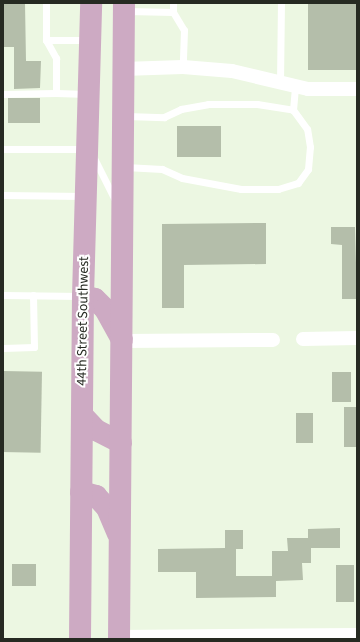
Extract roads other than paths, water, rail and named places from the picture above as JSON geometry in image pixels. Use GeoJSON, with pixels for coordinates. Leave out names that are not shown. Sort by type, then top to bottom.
{"type":"FeatureCollection","features":[{"type":"Feature","properties":{"kind":"main road","name":"44th Street Southwest"},"geometry":{"type":"LineString","coordinates":[[80,639],[83,296],[91,3]]}},
{"type":"Feature","properties":{"kind":"main road"},"geometry":{"type":"LineString","coordinates":[[119,638],[124,7]]}},
{"type":"Feature","properties":{"kind":"main road"},"geometry":{"type":"LineString","coordinates":[[83,296],[94,299],[105,309],[122,341]]}},
{"type":"Feature","properties":{"kind":"main road"},"geometry":{"type":"LineString","coordinates":[[82,415],[96,430],[121,443]]}},
{"type":"Feature","properties":{"kind":"main road"},"geometry":{"type":"LineString","coordinates":[[81,492],[96,496],[101,502],[120,538]]}},
{"type":"Feature","properties":{"kind":"street"},"geometry":{"type":"LineString","coordinates":[[123,69],[183,67],[232,71],[308,89],[357,89]]}},
{"type":"Feature","properties":{"kind":"street"},"geometry":{"type":"LineString","coordinates":[[303,339],[357,338]]}},
{"type":"Feature","properties":{"kind":"street"},"geometry":{"type":"LineString","coordinates":[[122,341],[272,340]]}},
{"type":"Feature","properties":{"kind":"street"},"geometry":{"type":"LineString","coordinates":[[119,638],[357,636]]}},
{"type":"Feature","properties":{"kind":"lane"},"geometry":{"type":"LineString","coordinates":[[46,3],[46,40],[56,58],[56,93]]}},
{"type":"Feature","properties":{"kind":"lane"},"geometry":{"type":"LineString","coordinates":[[173,3],[173,12],[184,30],[183,67]]}},
{"type":"Feature","properties":{"kind":"lane"},"geometry":{"type":"LineString","coordinates":[[280,82],[281,3]]}},
{"type":"Feature","properties":{"kind":"lane"},"geometry":{"type":"LineString","coordinates":[[124,7],[173,12]]}},
{"type":"Feature","properties":{"kind":"lane"},"geometry":{"type":"LineString","coordinates":[[46,40],[90,40]]}},
{"type":"Feature","properties":{"kind":"lane"},"geometry":{"type":"LineString","coordinates":[[122,167],[162,169],[182,178],[241,189],[278,189],[298,183],[308,170],[310,147],[307,129],[293,110],[295,86]]}},
{"type":"Feature","properties":{"kind":"lane"},"geometry":{"type":"LineString","coordinates":[[3,94],[89,94]]}},
{"type":"Feature","properties":{"kind":"lane"},"geometry":{"type":"LineString","coordinates":[[122,116],[164,117],[181,109],[208,104],[257,104],[293,110]]}},
{"type":"Feature","properties":{"kind":"lane"},"geometry":{"type":"LineString","coordinates":[[3,149],[88,149],[98,163],[122,215]]}},
{"type":"Feature","properties":{"kind":"lane"},"geometry":{"type":"LineString","coordinates":[[3,195],[86,196]]}},
{"type":"Feature","properties":{"kind":"lane"},"geometry":{"type":"LineString","coordinates":[[3,295],[83,296]]}},
{"type":"Feature","properties":{"kind":"lane"},"geometry":{"type":"LineString","coordinates":[[3,348],[34,347],[33,295]]}}]}
